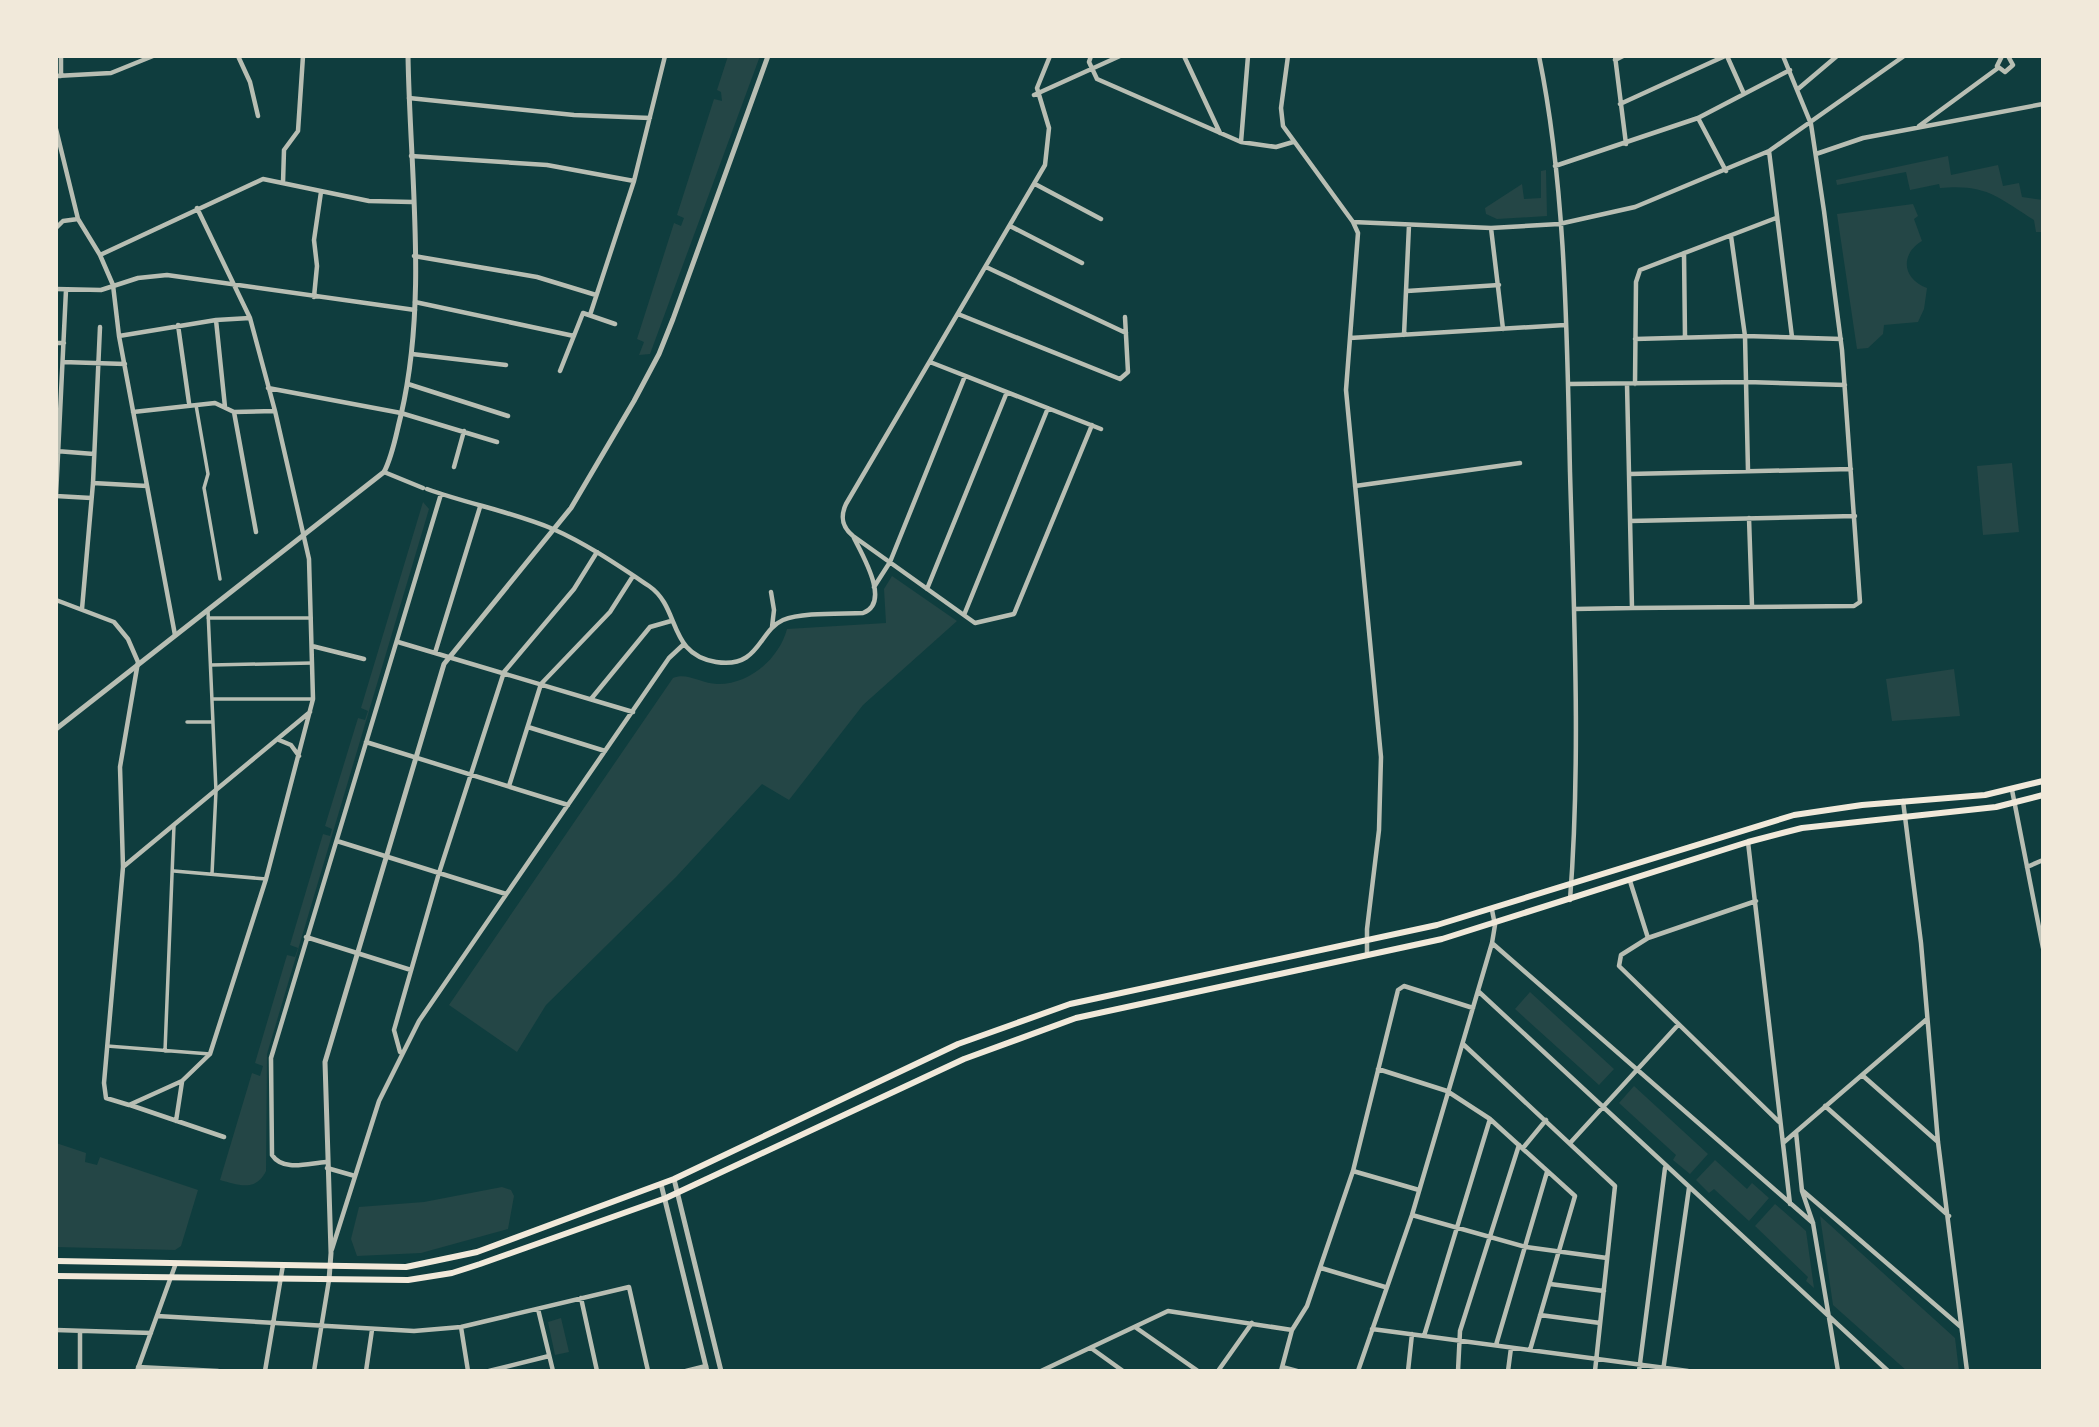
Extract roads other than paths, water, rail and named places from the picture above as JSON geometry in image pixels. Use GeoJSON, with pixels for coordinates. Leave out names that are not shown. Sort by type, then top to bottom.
{"type":"FeatureCollection","features":[{"type":"Feature","properties":{"kind":"main road"},"geometry":{"type":"LineString","coordinates":[[56,1261],[407,1267],[449,1260],[674,1179],[904,1069],[1007,1025],[1091,999],[1366,942],[1492,910],[1772,820],[1816,811],[2012,790],[2043,781]]}},
{"type":"Feature","properties":{"kind":"main road"},"geometry":{"type":"LineString","coordinates":[[56,1276],[408,1280],[452,1273],[666,1198],[911,1082],[999,1044],[1094,1014],[1367,956],[1495,925],[1748,842],[1801,828],[2015,803],[2043,794]]}},
{"type":"Feature","properties":{"kind":"main road"},"geometry":{"type":"LineString","coordinates":[[1091,999],[1094,1014]]}},
{"type":"Feature","properties":{"kind":"main road"},"geometry":{"type":"LineString","coordinates":[[904,1069],[911,1082]]}},
{"type":"Feature","properties":{"kind":"main road"},"geometry":{"type":"LineString","coordinates":[[843,1098],[848,1112]]}},
{"type":"Feature","properties":{"kind":"street"},"geometry":{"type":"LineString","coordinates":[[61,56],[58,76],[111,73],[153,56]]}},
{"type":"Feature","properties":{"kind":"street"},"geometry":{"type":"LineString","coordinates":[[238,56],[250,82],[258,116]]}},
{"type":"Feature","properties":{"kind":"street"},"geometry":{"type":"LineString","coordinates":[[283,183],[284,150],[298,131],[303,56]]}},
{"type":"Feature","properties":{"kind":"street"},"geometry":{"type":"LineString","coordinates":[[56,729],[138,662],[304,537],[384,472],[408,384],[415,310],[408,56]]}},
{"type":"Feature","properties":{"kind":"street"},"geometry":{"type":"LineString","coordinates":[[590,315],[634,181],[666,56]]}},
{"type":"Feature","properties":{"kind":"street"},"geometry":{"type":"LineString","coordinates":[[314,1371],[331,1253],[325,1062],[447,657],[571,508],[659,354],[768,56]]}},
{"type":"Feature","properties":{"kind":"street"},"geometry":{"type":"LineString","coordinates":[[1050,56],[1038,81],[1036,94],[1050,142],[1045,165],[843,511],[844,525],[853,536],[975,622],[1014,614],[1092,425]]}},
{"type":"Feature","properties":{"kind":"street"},"geometry":{"type":"LineString","coordinates":[[1091,56],[1089,62],[1097,79],[1220,134],[1241,142],[1276,147],[1293,142]]}},
{"type":"Feature","properties":{"kind":"street"},"geometry":{"type":"LineString","coordinates":[[1036,94],[1120,56]]}},
{"type":"Feature","properties":{"kind":"street"},"geometry":{"type":"LineString","coordinates":[[1184,56],[1220,134]]}},
{"type":"Feature","properties":{"kind":"street"},"geometry":{"type":"LineString","coordinates":[[1241,142],[1248,56]]}},
{"type":"Feature","properties":{"kind":"street"},"geometry":{"type":"LineString","coordinates":[[1288,56],[1281,118],[1293,142],[1353,222],[1358,243],[1346,390],[1381,757],[1379,830],[1366,942],[1367,956]]}},
{"type":"Feature","properties":{"kind":"street"},"geometry":{"type":"LineString","coordinates":[[1539,56],[1555,166],[1568,384],[1574,609],[1570,901]]}},
{"type":"Feature","properties":{"kind":"street"},"geometry":{"type":"LineString","coordinates":[[1623,56],[1615,58],[1626,144]]}},
{"type":"Feature","properties":{"kind":"street"},"geometry":{"type":"LineString","coordinates":[[1620,104],[1726,56],[1744,94]]}},
{"type":"Feature","properties":{"kind":"street"},"geometry":{"type":"LineString","coordinates":[[1574,609],[1854,606],[1860,603],[1841,340],[1816,154],[1811,124],[1783,56]]}},
{"type":"Feature","properties":{"kind":"street"},"geometry":{"type":"LineString","coordinates":[[1798,89],[1837,56]]}},
{"type":"Feature","properties":{"kind":"street"},"geometry":{"type":"LineString","coordinates":[[1353,222],[1492,228],[1559,224],[1636,206],[1769,151],[1904,56]]}},
{"type":"Feature","properties":{"kind":"street"},"geometry":{"type":"LineString","coordinates":[[1998,68],[1997,61],[2002,56]]}},
{"type":"Feature","properties":{"kind":"street"},"geometry":{"type":"LineString","coordinates":[[1998,68],[2005,72],[2012,68],[2013,62],[2008,56]]}},
{"type":"Feature","properties":{"kind":"street"},"geometry":{"type":"LineString","coordinates":[[1915,129],[1998,68]]}},
{"type":"Feature","properties":{"kind":"street"},"geometry":{"type":"LineString","coordinates":[[1555,166],[1698,118],[1790,70]]}},
{"type":"Feature","properties":{"kind":"street"},"geometry":{"type":"LineString","coordinates":[[409,98],[574,115],[650,118]]}},
{"type":"Feature","properties":{"kind":"street"},"geometry":{"type":"LineString","coordinates":[[1816,154],[1863,138],[2043,104]]}},
{"type":"Feature","properties":{"kind":"street"},"geometry":{"type":"LineString","coordinates":[[1698,118],[1726,171]]}},
{"type":"Feature","properties":{"kind":"street"},"geometry":{"type":"LineString","coordinates":[[56,129],[79,219],[100,255],[113,285],[119,336],[175,635]]}},
{"type":"Feature","properties":{"kind":"street"},"geometry":{"type":"LineString","coordinates":[[1769,151],[1793,338]]}},
{"type":"Feature","properties":{"kind":"street"},"geometry":{"type":"LineString","coordinates":[[411,156],[547,165],[634,181]]}},
{"type":"Feature","properties":{"kind":"street"},"geometry":{"type":"LineString","coordinates":[[56,168],[66,169]]}},
{"type":"Feature","properties":{"kind":"street"},"geometry":{"type":"LineString","coordinates":[[100,255],[255,181],[283,183],[369,201],[412,202]]}},
{"type":"Feature","properties":{"kind":"street"},"geometry":{"type":"LineString","coordinates":[[1035,184],[1101,219]]}},
{"type":"Feature","properties":{"kind":"street"},"geometry":{"type":"LineString","coordinates":[[314,297],[317,265],[314,240],[321,192]]}},
{"type":"Feature","properties":{"kind":"street"},"geometry":{"type":"LineString","coordinates":[[129,1105],[182,1082],[210,1054],[266,879],[313,699],[310,568],[275,411],[250,318],[197,208]]}},
{"type":"Feature","properties":{"kind":"street"},"geometry":{"type":"LineString","coordinates":[[1635,384],[1638,272],[1648,265],[1776,218]]}},
{"type":"Feature","properties":{"kind":"street"},"geometry":{"type":"LineString","coordinates":[[56,228],[63,221],[79,219]]}},
{"type":"Feature","properties":{"kind":"street"},"geometry":{"type":"LineString","coordinates":[[1404,335],[1409,225]]}},
{"type":"Feature","properties":{"kind":"street"},"geometry":{"type":"LineString","coordinates":[[1010,226],[1082,263]]}},
{"type":"Feature","properties":{"kind":"street"},"geometry":{"type":"LineString","coordinates":[[1492,228],[1503,329]]}},
{"type":"Feature","properties":{"kind":"street"},"geometry":{"type":"LineString","coordinates":[[1731,236],[1745,336],[1748,471]]}},
{"type":"Feature","properties":{"kind":"street"},"geometry":{"type":"LineString","coordinates":[[1684,253],[1685,337]]}},
{"type":"Feature","properties":{"kind":"street"},"geometry":{"type":"LineString","coordinates":[[414,256],[537,277],[596,295]]}},
{"type":"Feature","properties":{"kind":"street"},"geometry":{"type":"LineString","coordinates":[[986,267],[1126,333]]}},
{"type":"Feature","properties":{"kind":"street"},"geometry":{"type":"LineString","coordinates":[[56,289],[101,290],[113,285],[167,275],[202,279],[234,287],[415,310]]}},
{"type":"Feature","properties":{"kind":"street"},"geometry":{"type":"LineString","coordinates":[[1407,291],[1499,285]]}},
{"type":"Feature","properties":{"kind":"street"},"geometry":{"type":"LineString","coordinates":[[66,290],[56,496],[91,498]]}},
{"type":"Feature","properties":{"kind":"street"},"geometry":{"type":"LineString","coordinates":[[415,302],[574,336]]}},
{"type":"Feature","properties":{"kind":"street"},"geometry":{"type":"LineString","coordinates":[[560,372],[583,313],[615,324]]}},
{"type":"Feature","properties":{"kind":"street"},"geometry":{"type":"LineString","coordinates":[[958,314],[1120,379],[1128,372],[1125,317]]}},
{"type":"Feature","properties":{"kind":"street"},"geometry":{"type":"LineString","coordinates":[[119,336],[216,320],[250,318]]}},
{"type":"Feature","properties":{"kind":"street"},"geometry":{"type":"LineString","coordinates":[[216,320],[225,408]]}},
{"type":"Feature","properties":{"kind":"street"},"geometry":{"type":"LineString","coordinates":[[1350,338],[1565,325]]}},
{"type":"Feature","properties":{"kind":"street"},"geometry":{"type":"LineString","coordinates":[[178,326],[208,474],[204,488],[220,579]]}},
{"type":"Feature","properties":{"kind":"street"},"geometry":{"type":"LineString","coordinates":[[82,609],[93,483],[100,327]]}},
{"type":"Feature","properties":{"kind":"street"},"geometry":{"type":"LineString","coordinates":[[1635,339],[1745,336],[1841,340]]}},
{"type":"Feature","properties":{"kind":"street"},"geometry":{"type":"LineString","coordinates":[[56,343],[64,343]]}},
{"type":"Feature","properties":{"kind":"street"},"geometry":{"type":"LineString","coordinates":[[412,354],[506,365]]}},
{"type":"Feature","properties":{"kind":"street"},"geometry":{"type":"LineString","coordinates":[[63,362],[125,364]]}},
{"type":"Feature","properties":{"kind":"street"},"geometry":{"type":"LineString","coordinates":[[930,362],[1101,429]]}},
{"type":"Feature","properties":{"kind":"street"},"geometry":{"type":"LineString","coordinates":[[874,587],[890,562],[965,376]]}},
{"type":"Feature","properties":{"kind":"street"},"geometry":{"type":"LineString","coordinates":[[1568,384],[1747,382],[1845,385]]}},
{"type":"Feature","properties":{"kind":"street"},"geometry":{"type":"LineString","coordinates":[[408,384],[508,416]]}},
{"type":"Feature","properties":{"kind":"street"},"geometry":{"type":"LineString","coordinates":[[1628,384],[1632,608]]}},
{"type":"Feature","properties":{"kind":"street"},"geometry":{"type":"LineString","coordinates":[[267,388],[401,413],[497,442]]}},
{"type":"Feature","properties":{"kind":"street"},"geometry":{"type":"LineString","coordinates":[[927,589],[1007,392]]}},
{"type":"Feature","properties":{"kind":"street"},"geometry":{"type":"LineString","coordinates":[[133,412],[192,403],[215,403],[234,412],[275,411]]}},
{"type":"Feature","properties":{"kind":"street"},"geometry":{"type":"LineString","coordinates":[[964,615],[1048,408]]}},
{"type":"Feature","properties":{"kind":"street"},"geometry":{"type":"LineString","coordinates":[[234,412],[256,531]]}},
{"type":"Feature","properties":{"kind":"street"},"geometry":{"type":"LineString","coordinates":[[454,467],[464,432]]}},
{"type":"Feature","properties":{"kind":"street"},"geometry":{"type":"LineString","coordinates":[[57,451],[94,454]]}},
{"type":"Feature","properties":{"kind":"street"},"geometry":{"type":"LineString","coordinates":[[1355,486],[1520,463]]}},
{"type":"Feature","properties":{"kind":"street"},"geometry":{"type":"LineString","coordinates":[[1629,474],[1851,469]]}},
{"type":"Feature","properties":{"kind":"street"},"geometry":{"type":"LineString","coordinates":[[384,472],[441,494],[554,529],[597,552],[663,599],[684,644],[701,658],[718,662],[734,661],[749,655],[763,644],[771,628],[774,610],[771,592]]}},
{"type":"Feature","properties":{"kind":"street"},"geometry":{"type":"LineString","coordinates":[[93,483],[147,486]]}},
{"type":"Feature","properties":{"kind":"street"},"geometry":{"type":"LineString","coordinates":[[355,1176],[327,1165],[281,1164],[272,1155],[271,1058],[441,494]]}},
{"type":"Feature","properties":{"kind":"street"},"geometry":{"type":"LineString","coordinates":[[435,653],[480,506]]}},
{"type":"Feature","properties":{"kind":"street"},"geometry":{"type":"LineString","coordinates":[[1630,521],[1855,516]]}},
{"type":"Feature","properties":{"kind":"street"},"geometry":{"type":"LineString","coordinates":[[1749,518],[1752,606]]}},
{"type":"Feature","properties":{"kind":"street"},"geometry":{"type":"LineString","coordinates":[[771,628],[788,618],[867,612],[875,602],[874,587],[853,536]]}},
{"type":"Feature","properties":{"kind":"street"},"geometry":{"type":"LineString","coordinates":[[401,1053],[394,1030],[439,873],[504,672],[574,589],[597,552]]}},
{"type":"Feature","properties":{"kind":"street"},"geometry":{"type":"LineString","coordinates":[[509,786],[541,684],[610,612],[633,576]]}},
{"type":"Feature","properties":{"kind":"street"},"geometry":{"type":"LineString","coordinates":[[56,600],[114,622],[128,639],[138,662],[120,767],[123,867],[107,1046],[106,1098],[224,1137]]}},
{"type":"Feature","properties":{"kind":"street"},"geometry":{"type":"LineString","coordinates":[[208,610],[216,791],[212,874]]}},
{"type":"Feature","properties":{"kind":"street"},"geometry":{"type":"LineString","coordinates":[[208,618],[311,618]]}},
{"type":"Feature","properties":{"kind":"street"},"geometry":{"type":"LineString","coordinates":[[591,699],[650,627],[671,621]]}},
{"type":"Feature","properties":{"kind":"street"},"geometry":{"type":"LineString","coordinates":[[398,642],[633,712]]}},
{"type":"Feature","properties":{"kind":"street"},"geometry":{"type":"LineString","coordinates":[[331,1253],[379,1101],[419,1021],[669,658],[684,644]]}},
{"type":"Feature","properties":{"kind":"street"},"geometry":{"type":"LineString","coordinates":[[312,646],[364,659]]}},
{"type":"Feature","properties":{"kind":"street"},"geometry":{"type":"LineString","coordinates":[[211,665],[312,663]]}},
{"type":"Feature","properties":{"kind":"street"},"geometry":{"type":"LineString","coordinates":[[212,699],[313,699]]}},
{"type":"Feature","properties":{"kind":"street"},"geometry":{"type":"LineString","coordinates":[[123,867],[310,711]]}},
{"type":"Feature","properties":{"kind":"street"},"geometry":{"type":"LineString","coordinates":[[187,722],[212,722]]}},
{"type":"Feature","properties":{"kind":"street"},"geometry":{"type":"LineString","coordinates":[[527,727],[606,751]]}},
{"type":"Feature","properties":{"kind":"street"},"geometry":{"type":"LineString","coordinates":[[278,740],[291,745],[299,757]]}},
{"type":"Feature","properties":{"kind":"street"},"geometry":{"type":"LineString","coordinates":[[366,742],[568,805]]}},
{"type":"Feature","properties":{"kind":"street"},"geometry":{"type":"LineString","coordinates":[[2012,790],[2043,948]]}},
{"type":"Feature","properties":{"kind":"street"},"geometry":{"type":"LineString","coordinates":[[1903,801],[1921,943],[1938,1142],[1967,1371]]}},
{"type":"Feature","properties":{"kind":"street"},"geometry":{"type":"LineString","coordinates":[[165,1051],[171,955],[168,949],[174,825]]}},
{"type":"Feature","properties":{"kind":"street"},"geometry":{"type":"LineString","coordinates":[[337,841],[506,894]]}},
{"type":"Feature","properties":{"kind":"street"},"geometry":{"type":"LineString","coordinates":[[1748,842],[1790,1205]]}},
{"type":"Feature","properties":{"kind":"street"},"geometry":{"type":"LineString","coordinates":[[2027,867],[2043,860]]}},
{"type":"Feature","properties":{"kind":"street"},"geometry":{"type":"LineString","coordinates":[[173,871],[266,879]]}},
{"type":"Feature","properties":{"kind":"street"},"geometry":{"type":"LineString","coordinates":[[1630,881],[1648,938]]}},
{"type":"Feature","properties":{"kind":"street"},"geometry":{"type":"LineString","coordinates":[[1756,901],[1648,938],[1621,955],[1619,967],[1779,1122]]}},
{"type":"Feature","properties":{"kind":"street"},"geometry":{"type":"LineString","coordinates":[[1358,1371],[1412,1215],[1474,1008],[1492,943],[1495,925],[1492,910]]}},
{"type":"Feature","properties":{"kind":"street"},"geometry":{"type":"LineString","coordinates":[[306,937],[411,970]]}},
{"type":"Feature","properties":{"kind":"street"},"geometry":{"type":"LineString","coordinates":[[1492,943],[1813,1223]]}},
{"type":"Feature","properties":{"kind":"street"},"geometry":{"type":"LineString","coordinates":[[1297,1371],[1281,1369],[1292,1330],[1307,1306],[1321,1268],[1353,1171],[1400,987],[1418,989],[1474,1008]]}},
{"type":"Feature","properties":{"kind":"street"},"geometry":{"type":"LineString","coordinates":[[1478,991],[1888,1371]]}},
{"type":"Feature","properties":{"kind":"street"},"geometry":{"type":"LineString","coordinates":[[1782,1144],[1927,1019]]}},
{"type":"Feature","properties":{"kind":"street"},"geometry":{"type":"LineString","coordinates":[[1571,1142],[1678,1025]]}},
{"type":"Feature","properties":{"kind":"street"},"geometry":{"type":"LineString","coordinates":[[1463,1044],[1571,1142],[1615,1186],[1595,1371]]}},
{"type":"Feature","properties":{"kind":"street"},"geometry":{"type":"LineString","coordinates":[[107,1046],[210,1054]]}},
{"type":"Feature","properties":{"kind":"street"},"geometry":{"type":"LineString","coordinates":[[1378,1069],[1447,1091],[1490,1119],[1576,1196],[1530,1350]]}},
{"type":"Feature","properties":{"kind":"street"},"geometry":{"type":"LineString","coordinates":[[1861,1075],[1938,1142]]}},
{"type":"Feature","properties":{"kind":"street"},"geometry":{"type":"LineString","coordinates":[[176,1121],[182,1082]]}},
{"type":"Feature","properties":{"kind":"street"},"geometry":{"type":"LineString","coordinates":[[1825,1106],[1949,1216]]}},
{"type":"Feature","properties":{"kind":"street"},"geometry":{"type":"LineString","coordinates":[[1424,1336],[1490,1119]]}},
{"type":"Feature","properties":{"kind":"street"},"geometry":{"type":"LineString","coordinates":[[1458,1371],[1460,1331],[1521,1147],[1546,1120]]}},
{"type":"Feature","properties":{"kind":"street"},"geometry":{"type":"LineString","coordinates":[[1796,1132],[1802,1191],[1813,1223],[1838,1371]]}},
{"type":"Feature","properties":{"kind":"street"},"geometry":{"type":"LineString","coordinates":[[1639,1371],[1665,1167]]}},
{"type":"Feature","properties":{"kind":"street"},"geometry":{"type":"LineString","coordinates":[[1353,1171],[1419,1191]]}},
{"type":"Feature","properties":{"kind":"street"},"geometry":{"type":"LineString","coordinates":[[1496,1345],[1547,1172]]}},
{"type":"Feature","properties":{"kind":"street"},"geometry":{"type":"LineString","coordinates":[[674,1179],[680,1192],[722,1371]]}},
{"type":"Feature","properties":{"kind":"street"},"geometry":{"type":"LineString","coordinates":[[661,1184],[707,1369],[686,1371]]}},
{"type":"Feature","properties":{"kind":"street"},"geometry":{"type":"LineString","coordinates":[[1663,1369],[1689,1188]]}},
{"type":"Feature","properties":{"kind":"street"},"geometry":{"type":"LineString","coordinates":[[1802,1191],[1961,1327]]}},
{"type":"Feature","properties":{"kind":"street"},"geometry":{"type":"LineString","coordinates":[[1412,1215],[1557,1254],[1607,1258]]}},
{"type":"Feature","properties":{"kind":"street"},"geometry":{"type":"LineString","coordinates":[[176,1262],[137,1369],[218,1371]]}},
{"type":"Feature","properties":{"kind":"street"},"geometry":{"type":"LineString","coordinates":[[265,1371],[283,1265]]}},
{"type":"Feature","properties":{"kind":"street"},"geometry":{"type":"LineString","coordinates":[[1321,1268],[1385,1287]]}},
{"type":"Feature","properties":{"kind":"street"},"geometry":{"type":"LineString","coordinates":[[1550,1284],[1604,1291]]}},
{"type":"Feature","properties":{"kind":"street"},"geometry":{"type":"LineString","coordinates":[[157,1316],[372,1330],[461,1327],[629,1287],[648,1371]]}},
{"type":"Feature","properties":{"kind":"street"},"geometry":{"type":"LineString","coordinates":[[580,1298],[597,1371]]}},
{"type":"Feature","properties":{"kind":"street"},"geometry":{"type":"LineString","coordinates":[[538,1309],[553,1371]]}},
{"type":"Feature","properties":{"kind":"street"},"geometry":{"type":"LineString","coordinates":[[1043,1371],[1135,1326],[1175,1310],[1292,1330]]}},
{"type":"Feature","properties":{"kind":"street"},"geometry":{"type":"LineString","coordinates":[[1540,1315],[1600,1323]]}},
{"type":"Feature","properties":{"kind":"street"},"geometry":{"type":"LineString","coordinates":[[1218,1371],[1252,1323]]}},
{"type":"Feature","properties":{"kind":"street"},"geometry":{"type":"LineString","coordinates":[[1135,1326],[1198,1371]]}},
{"type":"Feature","properties":{"kind":"street"},"geometry":{"type":"LineString","coordinates":[[461,1327],[468,1371]]}},
{"type":"Feature","properties":{"kind":"street"},"geometry":{"type":"LineString","coordinates":[[1372,1329],[1688,1371]]}},
{"type":"Feature","properties":{"kind":"street"},"geometry":{"type":"LineString","coordinates":[[56,1330],[151,1333]]}},
{"type":"Feature","properties":{"kind":"street"},"geometry":{"type":"LineString","coordinates":[[366,1371],[372,1330]]}},
{"type":"Feature","properties":{"kind":"street"},"geometry":{"type":"LineString","coordinates":[[80,1331],[80,1371]]}},
{"type":"Feature","properties":{"kind":"street"},"geometry":{"type":"LineString","coordinates":[[1409,1371],[1412,1334]]}},
{"type":"Feature","properties":{"kind":"street"},"geometry":{"type":"LineString","coordinates":[[1090,1348],[1123,1371]]}},
{"type":"Feature","properties":{"kind":"street"},"geometry":{"type":"LineString","coordinates":[[1508,1371],[1511,1348]]}},
{"type":"Feature","properties":{"kind":"street"},"geometry":{"type":"LineString","coordinates":[[489,1371],[549,1356]]}}]}
